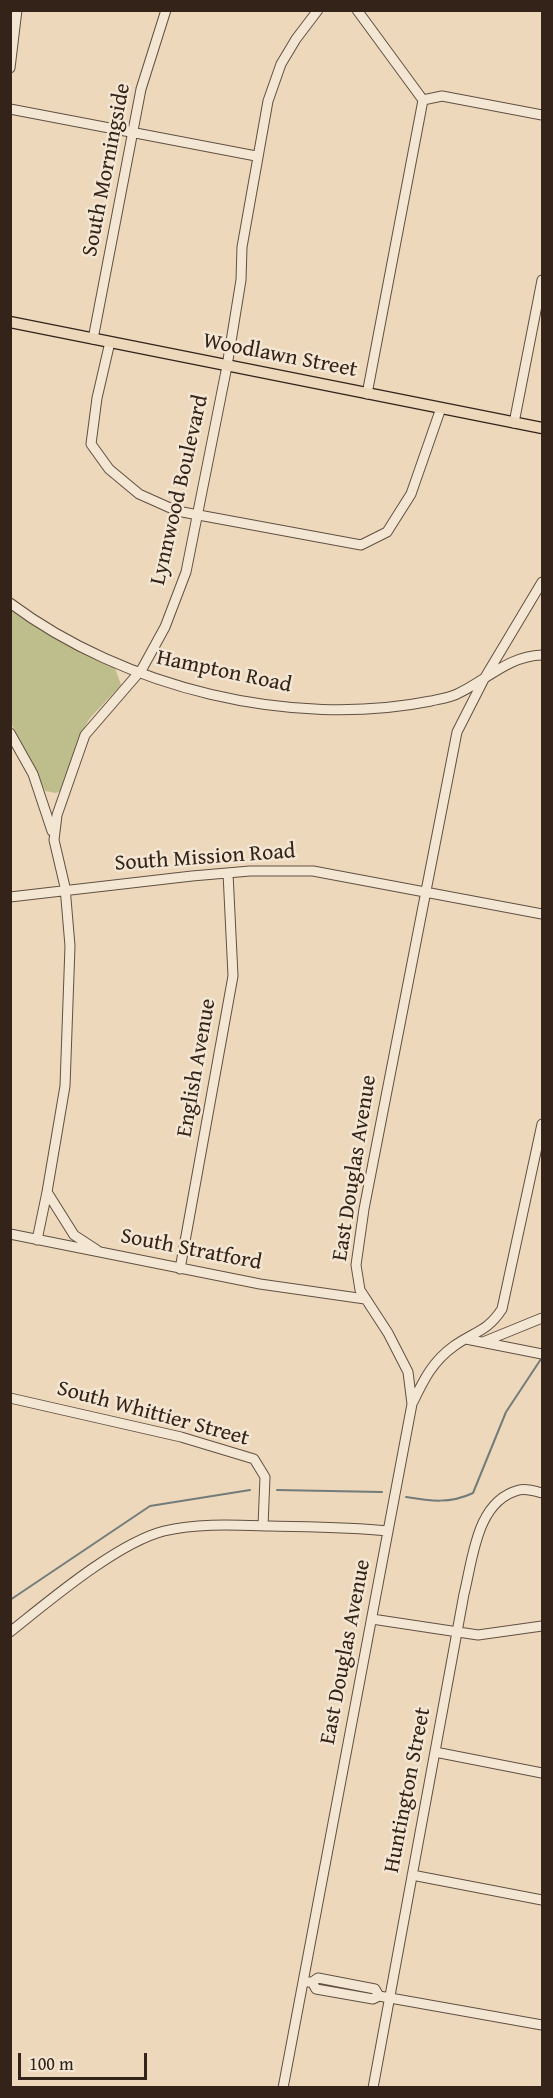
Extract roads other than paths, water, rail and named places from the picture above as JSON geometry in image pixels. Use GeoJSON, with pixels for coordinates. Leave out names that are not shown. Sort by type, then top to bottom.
{"type":"FeatureCollection","features":[{"type":"Feature","properties":{"kind":"main road","name":"Woodlawn Street"},"geometry":{"type":"LineString","coordinates":[[10,322],[543,428]]}},
{"type":"Feature","properties":{"kind":"street"},"geometry":{"type":"LineString","coordinates":[[10,68],[17,10]]}},
{"type":"Feature","properties":{"kind":"street","name":"South Morningside"},"geometry":{"type":"LineString","coordinates":[[93,339],[141,89],[166,10]]}},
{"type":"Feature","properties":{"kind":"street","name":"Lynnwood Boulevard"},"geometry":{"type":"LineString","coordinates":[[37,1240],[64,1086],[70,946],[66,890],[54,840],[57,815],[85,735],[139,673],[165,627],[186,572],[228,366],[256,156],[268,101],[281,64],[318,10]]}},
{"type":"Feature","properties":{"kind":"street"},"geometry":{"type":"LineString","coordinates":[[357,10],[423,100],[367,394]]}},
{"type":"Feature","properties":{"kind":"street"},"geometry":{"type":"LineString","coordinates":[[423,100],[442,96],[543,115]]}},
{"type":"Feature","properties":{"kind":"street"},"geometry":{"type":"LineString","coordinates":[[10,109],[256,156]]}},
{"type":"Feature","properties":{"kind":"street"},"geometry":{"type":"LineString","coordinates":[[514,423],[542,280]]}},
{"type":"Feature","properties":{"kind":"street"},"geometry":{"type":"LineString","coordinates":[[110,342],[97,399],[91,444],[109,469],[139,494],[177,511],[361,545],[387,532],[411,494],[441,408]]}},
{"type":"Feature","properties":{"kind":"street","name":"East Douglas Avenue"},"geometry":{"type":"LineString","coordinates":[[283,2088],[308,1982],[412,1404],[408,1372],[388,1333],[360,1290],[356,1265],[364,1209],[457,732],[484,679],[543,582]]}},
{"type":"Feature","properties":{"kind":"street","name":"Hampton Road"},"geometry":{"type":"LineString","coordinates":[[10,603],[33,620],[90,652],[139,673],[232,698],[318,710],[389,708],[455,696],[520,657],[543,655]]}},
{"type":"Feature","properties":{"kind":"street"},"geometry":{"type":"LineString","coordinates":[[10,733],[33,774],[54,840]]}},
{"type":"Feature","properties":{"kind":"street","name":"South Mission Road"},"geometry":{"type":"LineString","coordinates":[[10,897],[228,873],[313,871],[543,914]]}},
{"type":"Feature","properties":{"kind":"street","name":"English Avenue"},"geometry":{"type":"LineString","coordinates":[[180,1269],[233,976],[228,873]]}},
{"type":"Feature","properties":{"kind":"street"},"geometry":{"type":"LineString","coordinates":[[412,1404],[428,1370],[454,1346],[491,1325],[506,1300],[543,1124]]}},
{"type":"Feature","properties":{"kind":"street"},"geometry":{"type":"LineString","coordinates":[[47,1192],[74,1235],[97,1250]]}},
{"type":"Feature","properties":{"kind":"street","name":"South Stratford"},"geometry":{"type":"LineString","coordinates":[[10,1234],[260,1284],[365,1299]]}},
{"type":"Feature","properties":{"kind":"street"},"geometry":{"type":"LineString","coordinates":[[481,1342],[543,1318]]}},
{"type":"Feature","properties":{"kind":"street"},"geometry":{"type":"LineString","coordinates":[[466,1339],[543,1354]]}},
{"type":"Feature","properties":{"kind":"street","name":"South Whittier Street"},"geometry":{"type":"LineString","coordinates":[[10,1398],[181,1437],[254,1459],[265,1477],[263,1526]]}},
{"type":"Feature","properties":{"kind":"street","name":"Huntington Street"},"geometry":{"type":"LineString","coordinates":[[373,2088],[384,1997],[412,1875],[457,1633],[481,1526],[495,1505],[507,1494],[522,1489],[543,1493]]}},
{"type":"Feature","properties":{"kind":"street"},"geometry":{"type":"LineString","coordinates":[[10,1632],[62,1591],[130,1545],[162,1532],[207,1525],[388,1532]]}},
{"type":"Feature","properties":{"kind":"street"},"geometry":{"type":"LineString","coordinates":[[372,1619],[478,1635],[543,1626]]}},
{"type":"Feature","properties":{"kind":"street"},"geometry":{"type":"LineString","coordinates":[[435,1752],[543,1773]]}},
{"type":"Feature","properties":{"kind":"street"},"geometry":{"type":"LineString","coordinates":[[412,1875],[543,1900]]}},
{"type":"Feature","properties":{"kind":"street"},"geometry":{"type":"LineString","coordinates":[[308,1982],[316,1989],[373,1999],[384,1997],[543,2025]]}},
{"type":"Feature","properties":{"kind":"waterway"},"geometry":{"type":"LineString","coordinates":[[406,1497],[448,1500],[473,1493],[506,1412],[541,1359]]}},
{"type":"Feature","properties":{"kind":"waterway"},"geometry":{"type":"LineString","coordinates":[[10,1600],[150,1506],[250,1490]]}},
{"type":"Feature","properties":{"kind":"waterway"},"geometry":{"type":"LineString","coordinates":[[277,1490],[382,1492]]}}]}
